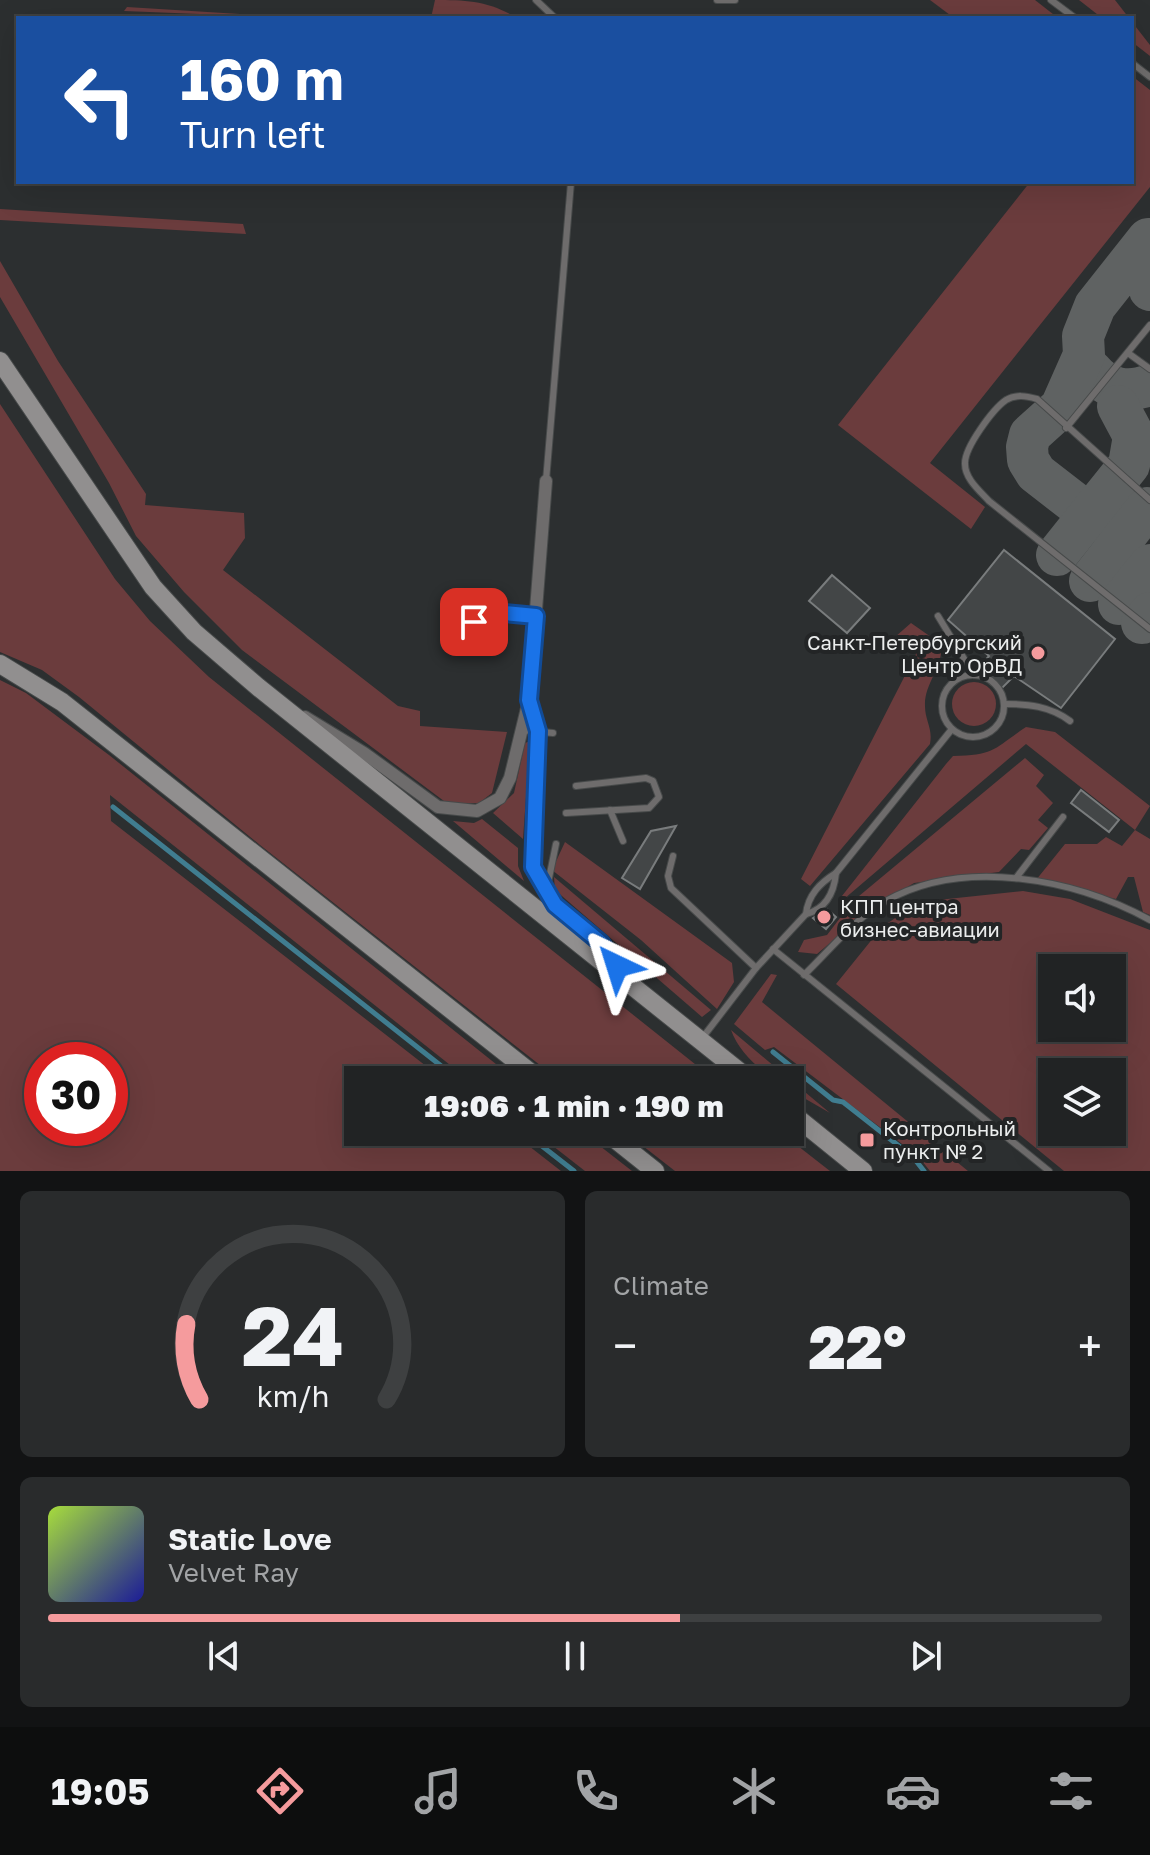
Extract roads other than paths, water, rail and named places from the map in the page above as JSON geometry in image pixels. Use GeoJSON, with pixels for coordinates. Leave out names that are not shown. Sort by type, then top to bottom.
{"type":"FeatureCollection","features":[{"type":"Feature","properties":{"kind":"main road"},"geometry":{"type":"LineString","coordinates":[[0,361],[153,587],[194,632],[734,1066]]}},
{"type":"Feature","properties":{"kind":"main road"},"geometry":{"type":"LineString","coordinates":[[0,664],[62,702],[522,1066]]}},
{"type":"Feature","properties":{"kind":"main road"},"geometry":{"type":"LineString","coordinates":[[804,1123],[863,1171]]}},
{"type":"Feature","properties":{"kind":"main road"},"geometry":{"type":"LineString","coordinates":[[624,1146],[655,1171]]}},
{"type":"Feature","properties":{"kind":"street"},"geometry":{"type":"LineString","coordinates":[[289,709],[324,726],[438,807],[477,811],[500,798],[510,778],[529,700],[546,481]]}},
{"type":"Feature","properties":{"kind":"street"},"geometry":{"type":"LineString","coordinates":[[529,700],[538,731],[531,852],[533,867],[547,895],[601,943],[634,988]]}},
{"type":"Feature","properties":{"kind":"lane"},"geometry":{"type":"LineString","coordinates":[[536,0],[553,16]]}},
{"type":"Feature","properties":{"kind":"lane"},"geometry":{"type":"LineString","coordinates":[[717,0],[735,0]]}},
{"type":"Feature","properties":{"kind":"lane"},"geometry":{"type":"LineString","coordinates":[[1051,0],[1072,16]]}},
{"type":"Feature","properties":{"kind":"lane"},"geometry":{"type":"LineString","coordinates":[[1134,65],[1150,77]]}},
{"type":"Feature","properties":{"kind":"lane"},"geometry":{"type":"LineString","coordinates":[[546,481],[571,184]]}},
{"type":"Feature","properties":{"kind":"lane"},"geometry":{"type":"LineString","coordinates":[[1066,428],[1150,325]]}},
{"type":"Feature","properties":{"kind":"lane"},"geometry":{"type":"LineString","coordinates":[[1128,353],[1150,369]]}},
{"type":"Feature","properties":{"kind":"lane"},"geometry":{"type":"LineString","coordinates":[[1150,500],[1037,399],[1021,395],[1006,400],[972,441],[964,467],[970,480],[989,501],[1150,629]]}},
{"type":"Feature","properties":{"kind":"lane"},"geometry":{"type":"LineString","coordinates":[[474,622],[504,613],[536,616]]}},
{"type":"Feature","properties":{"kind":"lane"},"geometry":{"type":"LineString","coordinates":[[938,616],[974,675]]}},
{"type":"Feature","properties":{"kind":"lane"},"geometry":{"type":"LineString","coordinates":[[974,675],[988,679],[999,689],[1004,704],[1002,718],[993,730],[980,737],[965,737],[952,729],[943,717],[942,702],[947,688],[959,679],[974,675]]}},
{"type":"Feature","properties":{"kind":"lane"},"geometry":{"type":"LineString","coordinates":[[1004,704],[1033,704],[1070,721]]}},
{"type":"Feature","properties":{"kind":"lane"},"geometry":{"type":"LineString","coordinates":[[806,914],[807,902],[815,891],[836,873],[952,729]]}},
{"type":"Feature","properties":{"kind":"lane"},"geometry":{"type":"LineString","coordinates":[[520,730],[553,733]]}},
{"type":"Feature","properties":{"kind":"lane"},"geometry":{"type":"LineString","coordinates":[[566,813],[649,808],[659,797],[658,788],[646,778],[576,786]]}},
{"type":"Feature","properties":{"kind":"lane"},"geometry":{"type":"LineString","coordinates":[[610,810],[623,841]]}},
{"type":"Feature","properties":{"kind":"lane"},"geometry":{"type":"LineString","coordinates":[[1016,878],[1063,817]]}},
{"type":"Feature","properties":{"kind":"lane"},"geometry":{"type":"LineString","coordinates":[[547,895],[548,870],[556,844]]}},
{"type":"Feature","properties":{"kind":"lane"},"geometry":{"type":"LineString","coordinates":[[673,856],[668,876],[671,888],[756,968]]}},
{"type":"Feature","properties":{"kind":"lane"},"geometry":{"type":"LineString","coordinates":[[702,1038],[773,949],[806,914],[816,911],[826,902],[835,889],[836,873]]}},
{"type":"Feature","properties":{"kind":"lane"},"geometry":{"type":"LineString","coordinates":[[804,975],[883,902],[921,884],[1016,878],[1071,889],[1124,906],[1150,920]]}},
{"type":"Feature","properties":{"kind":"lane"},"geometry":{"type":"LineString","coordinates":[[773,949],[1049,1171]]}},
{"type":"Feature","properties":{"kind":"waterway"},"geometry":{"type":"LineString","coordinates":[[113,807],[441,1066]]}},
{"type":"Feature","properties":{"kind":"waterway"},"geometry":{"type":"LineString","coordinates":[[773,1052],[913,1157],[924,1171]]}},
{"type":"Feature","properties":{"kind":"waterway"},"geometry":{"type":"LineString","coordinates":[[542,1146],[574,1171]]}},
{"type":"Feature","properties":{"kind":"place","name":"Санкт-Петербургский Центр ОрВД"},"geometry":{"type":"Point","coordinates":[1038,653]}},
{"type":"Feature","properties":{"kind":"place","name":"КПП центра бизнес-авиации"},"geometry":{"type":"Point","coordinates":[824,917]}},
{"type":"Feature","properties":{"kind":"place","name":"Контрольный пункт № 2"},"geometry":{"type":"Point","coordinates":[867,1140]}}]}
